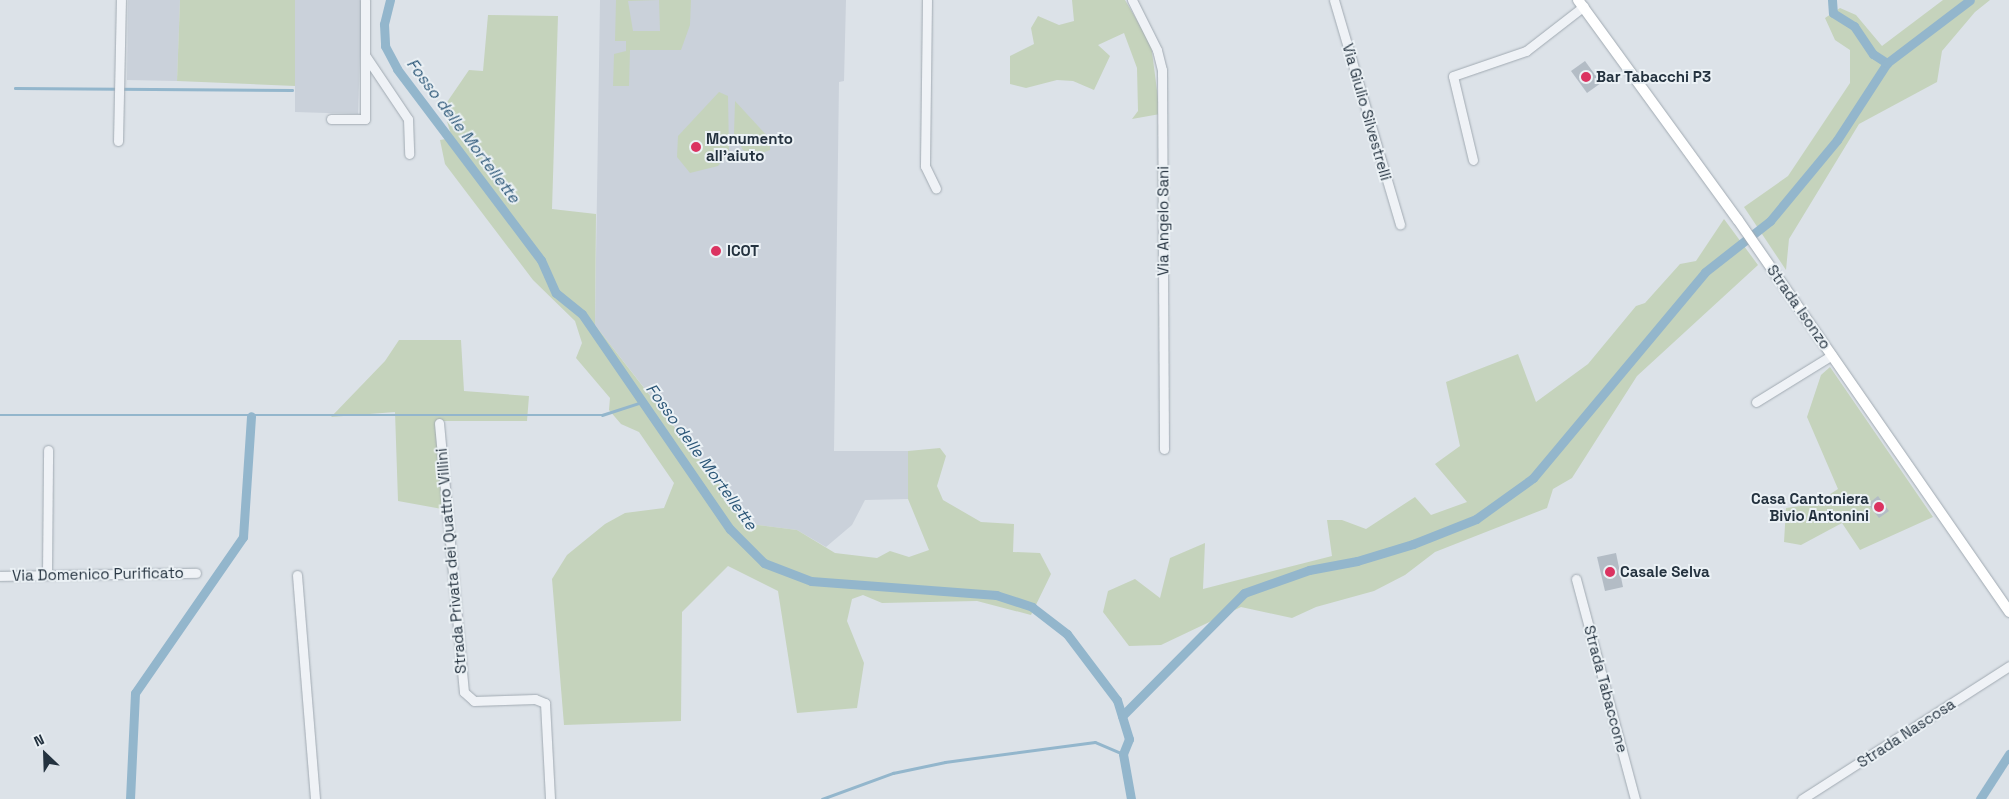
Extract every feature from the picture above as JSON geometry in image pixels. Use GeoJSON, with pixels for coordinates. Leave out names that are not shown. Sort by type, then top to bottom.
{"type":"FeatureCollection","features":[{"type":"Feature","properties":{"kind":"main road","name":"Strada Isonzo"},"geometry":{"type":"LineString","coordinates":[[1581,2],[1758,248],[2009,612]]}},
{"type":"Feature","properties":{"kind":"street"},"geometry":{"type":"LineString","coordinates":[[118,141],[121,0]]}},
{"type":"Feature","properties":{"kind":"street"},"geometry":{"type":"LineString","coordinates":[[331,118],[365,119],[366,0]]}},
{"type":"Feature","properties":{"kind":"street"},"geometry":{"type":"LineString","coordinates":[[928,0],[925,166],[936,189]]}},
{"type":"Feature","properties":{"kind":"street","name":"Via Angelo Sani"},"geometry":{"type":"LineString","coordinates":[[1132,0],[1155,44],[1162,70],[1164,449]]}},
{"type":"Feature","properties":{"kind":"street","name":"Via Giulio Silvestrelli"},"geometry":{"type":"LineString","coordinates":[[1334,0],[1400,224]]}},
{"type":"Feature","properties":{"kind":"street"},"geometry":{"type":"LineString","coordinates":[[1473,160],[1453,76],[1526,51],[1581,2]]}},
{"type":"Feature","properties":{"kind":"street"},"geometry":{"type":"LineString","coordinates":[[365,54],[408,119],[409,154]]}},
{"type":"Feature","properties":{"kind":"street"},"geometry":{"type":"LineString","coordinates":[[1756,402],[1832,355]]}},
{"type":"Feature","properties":{"kind":"street","name":"Strada Privata dei Quattro Villini"},"geometry":{"type":"LineString","coordinates":[[439,423],[463,689],[467,698],[538,699],[546,703],[550,799]]}},
{"type":"Feature","properties":{"kind":"street"},"geometry":{"type":"LineString","coordinates":[[47,575],[48,450]]}},
{"type":"Feature","properties":{"kind":"street","name":"Via Domenico Purificato"},"geometry":{"type":"LineString","coordinates":[[0,576],[196,573]]}},
{"type":"Feature","properties":{"kind":"street"},"geometry":{"type":"LineString","coordinates":[[297,575],[315,799]]}},
{"type":"Feature","properties":{"kind":"street","name":"Strada Tabaccone"},"geometry":{"type":"LineString","coordinates":[[1576,579],[1635,799]]}},
{"type":"Feature","properties":{"kind":"street","name":"Strada Nascosa"},"geometry":{"type":"LineString","coordinates":[[1802,799],[2009,666]]}},
{"type":"Feature","properties":{"kind":"shaded area"},"geometry":{"type":"Polygon","coordinates":[[[128,0],[180,0],[177,81],[127,80],[128,0]]]}},
{"type":"Feature","properties":{"kind":"shaded area"},"geometry":{"type":"Polygon","coordinates":[[[295,0],[362,0],[358,114],[295,112],[295,0]]]}},
{"type":"Feature","properties":{"kind":"shaded area","name":"ICOT"},"geometry":{"type":"Polygon","coordinates":[[[600,0],[846,0],[844,81],[839,82],[834,451],[908,451],[908,499],[865,500],[852,525],[826,547],[797,530],[751,524],[595,325],[600,0]]]}},
{"type":"Feature","properties":{"kind":"green space"},"geometry":{"type":"Polygon","coordinates":[[[180,0],[295,0],[295,86],[177,81],[180,0]]]}},
{"type":"Feature","properties":{"kind":"green space"},"geometry":{"type":"Polygon","coordinates":[[[616,0],[659,0],[691,0],[690,25],[681,50],[630,50],[629,86],[613,86],[614,54],[626,51],[626,41],[615,41],[616,0]],[[659,0],[628,1],[633,31],[660,31],[659,0]]]}},
{"type":"Feature","properties":{"kind":"green space"},"geometry":{"type":"Polygon","coordinates":[[[1072,0],[1125,0],[1151,44],[1160,114],[1132,119],[1138,111],[1137,68],[1124,33],[1098,45],[1110,56],[1094,90],[1073,81],[1057,80],[1026,88],[1010,84],[1010,56],[1034,44],[1031,28],[1038,16],[1059,25],[1074,21],[1072,0]]]}},
{"type":"Feature","properties":{"kind":"green space"},"geometry":{"type":"Polygon","coordinates":[[[1943,0],[1990,0],[1975,12],[1942,51],[1937,82],[1859,124],[1789,239],[1786,270],[1744,207],[1788,176],[1850,83],[1850,50],[1835,40],[1825,18],[1840,8],[1856,15],[1882,46],[1943,0]]]}},
{"type":"Feature","properties":{"kind":"green space"},"geometry":{"type":"Polygon","coordinates":[[[488,15],[558,16],[552,209],[596,214],[595,325],[750,524],[797,530],[835,553],[877,558],[890,551],[909,557],[929,550],[908,499],[908,451],[940,448],[946,456],[937,486],[943,500],[981,522],[1014,524],[1013,552],[1040,553],[1051,574],[1031,615],[977,601],[882,603],[863,595],[852,599],[847,621],[864,663],[857,708],[797,713],[778,591],[728,566],[682,612],[681,721],[564,725],[552,579],[567,555],[605,524],[625,513],[664,508],[674,483],[639,432],[621,424],[609,410],[610,398],[576,358],[582,343],[575,321],[533,280],[445,164],[440,140],[452,138],[443,108],[469,70],[483,71],[488,15]]]}},
{"type":"Feature","properties":{"kind":"green space"},"geometry":{"type":"Polygon","coordinates":[[[719,92],[728,96],[729,152],[718,166],[690,173],[677,157],[678,136],[719,92]]]}},
{"type":"Feature","properties":{"kind":"green space"},"geometry":{"type":"Polygon","coordinates":[[[735,101],[770,139],[770,150],[754,156],[743,150],[734,134],[735,101]]]}},
{"type":"Feature","properties":{"kind":"green space"},"geometry":{"type":"Polygon","coordinates":[[[1724,219],[1758,265],[1637,376],[1572,478],[1553,489],[1547,508],[1435,552],[1405,575],[1374,591],[1316,607],[1292,618],[1241,607],[1161,645],[1129,646],[1103,612],[1108,591],[1135,579],[1160,598],[1170,558],[1205,543],[1203,589],[1332,556],[1327,520],[1342,520],[1366,529],[1415,497],[1431,515],[1467,502],[1435,464],[1460,446],[1446,382],[1518,354],[1536,402],[1588,364],[1636,306],[1645,303],[1680,264],[1696,261],[1724,219]]]}},
{"type":"Feature","properties":{"kind":"green space"},"geometry":{"type":"Polygon","coordinates":[[[399,340],[461,340],[464,391],[529,396],[527,421],[435,421],[442,509],[398,501],[395,412],[331,417],[385,361],[399,340]]]}},
{"type":"Feature","properties":{"kind":"green space"},"geometry":{"type":"Polygon","coordinates":[[[1830,367],[1933,517],[1860,550],[1842,523],[1801,545],[1784,542],[1786,508],[1815,504],[1838,489],[1807,417],[1821,375],[1830,367]]]}},
{"type":"Feature","properties":{"kind":"building","name":"Bar Tabacchi P3"},"geometry":{"type":"Polygon","coordinates":[[[1585,61],[1601,83],[1587,93],[1571,71],[1585,61]]]}},
{"type":"Feature","properties":{"kind":"building","name":"Casa Cantoniera Bivio Antonini"},"geometry":{"type":"Polygon","coordinates":[[[1878,496],[1889,511],[1879,518],[1868,504],[1878,496]]]}},
{"type":"Feature","properties":{"kind":"building","name":"Casale Selva"},"geometry":{"type":"Polygon","coordinates":[[[1616,553],[1623,587],[1605,591],[1597,557],[1616,553]]]}},
{"type":"Feature","properties":{"kind":"waterway","name":"Fosso delle Mortellette"},"geometry":{"type":"LineString","coordinates":[[390,0],[384,24],[385,46],[397,69],[541,260],[556,293],[582,314],[730,529],[764,563],[811,581],[996,595],[1032,607],[1067,634],[1117,700],[1129,739],[1123,754],[1131,799]]}},
{"type":"Feature","properties":{"kind":"waterway"},"geometry":{"type":"LineString","coordinates":[[1832,0],[1833,13],[1854,26],[1873,54],[1887,63]]}},
{"type":"Feature","properties":{"kind":"waterway"},"geometry":{"type":"LineString","coordinates":[[1122,716],[1244,593],[1309,570],[1357,561],[1413,544],[1476,519],[1533,478],[1705,272],[1770,221],[1837,140],[1887,63],[1970,0]]}},
{"type":"Feature","properties":{"kind":"waterway"},"geometry":{"type":"LineString","coordinates":[[15,88],[292,90]]}},
{"type":"Feature","properties":{"kind":"waterway"},"geometry":{"type":"LineString","coordinates":[[0,415],[602,415],[642,402]]}},
{"type":"Feature","properties":{"kind":"waterway"},"geometry":{"type":"LineString","coordinates":[[130,799],[135,693],[243,537],[251,416]]}},
{"type":"Feature","properties":{"kind":"waterway"},"geometry":{"type":"LineString","coordinates":[[822,799],[893,773],[945,762],[1095,742],[1123,754]]}},
{"type":"Feature","properties":{"kind":"waterway"},"geometry":{"type":"LineString","coordinates":[[1980,799],[2009,754]]}},
{"type":"Feature","properties":{"kind":"place","name":"Bar Tabacchi P3"},"geometry":{"type":"Point","coordinates":[1586,77]}},
{"type":"Feature","properties":{"kind":"place","name":"Monumento all'aiuto"},"geometry":{"type":"Point","coordinates":[696,147]}},
{"type":"Feature","properties":{"kind":"place","name":"ICOT"},"geometry":{"type":"Point","coordinates":[716,251]}},
{"type":"Feature","properties":{"kind":"place","name":"Casa Cantoniera Bivio Antonini"},"geometry":{"type":"Point","coordinates":[1879,507]}},
{"type":"Feature","properties":{"kind":"place","name":"Casale Selva"},"geometry":{"type":"Point","coordinates":[1610,572]}}]}
